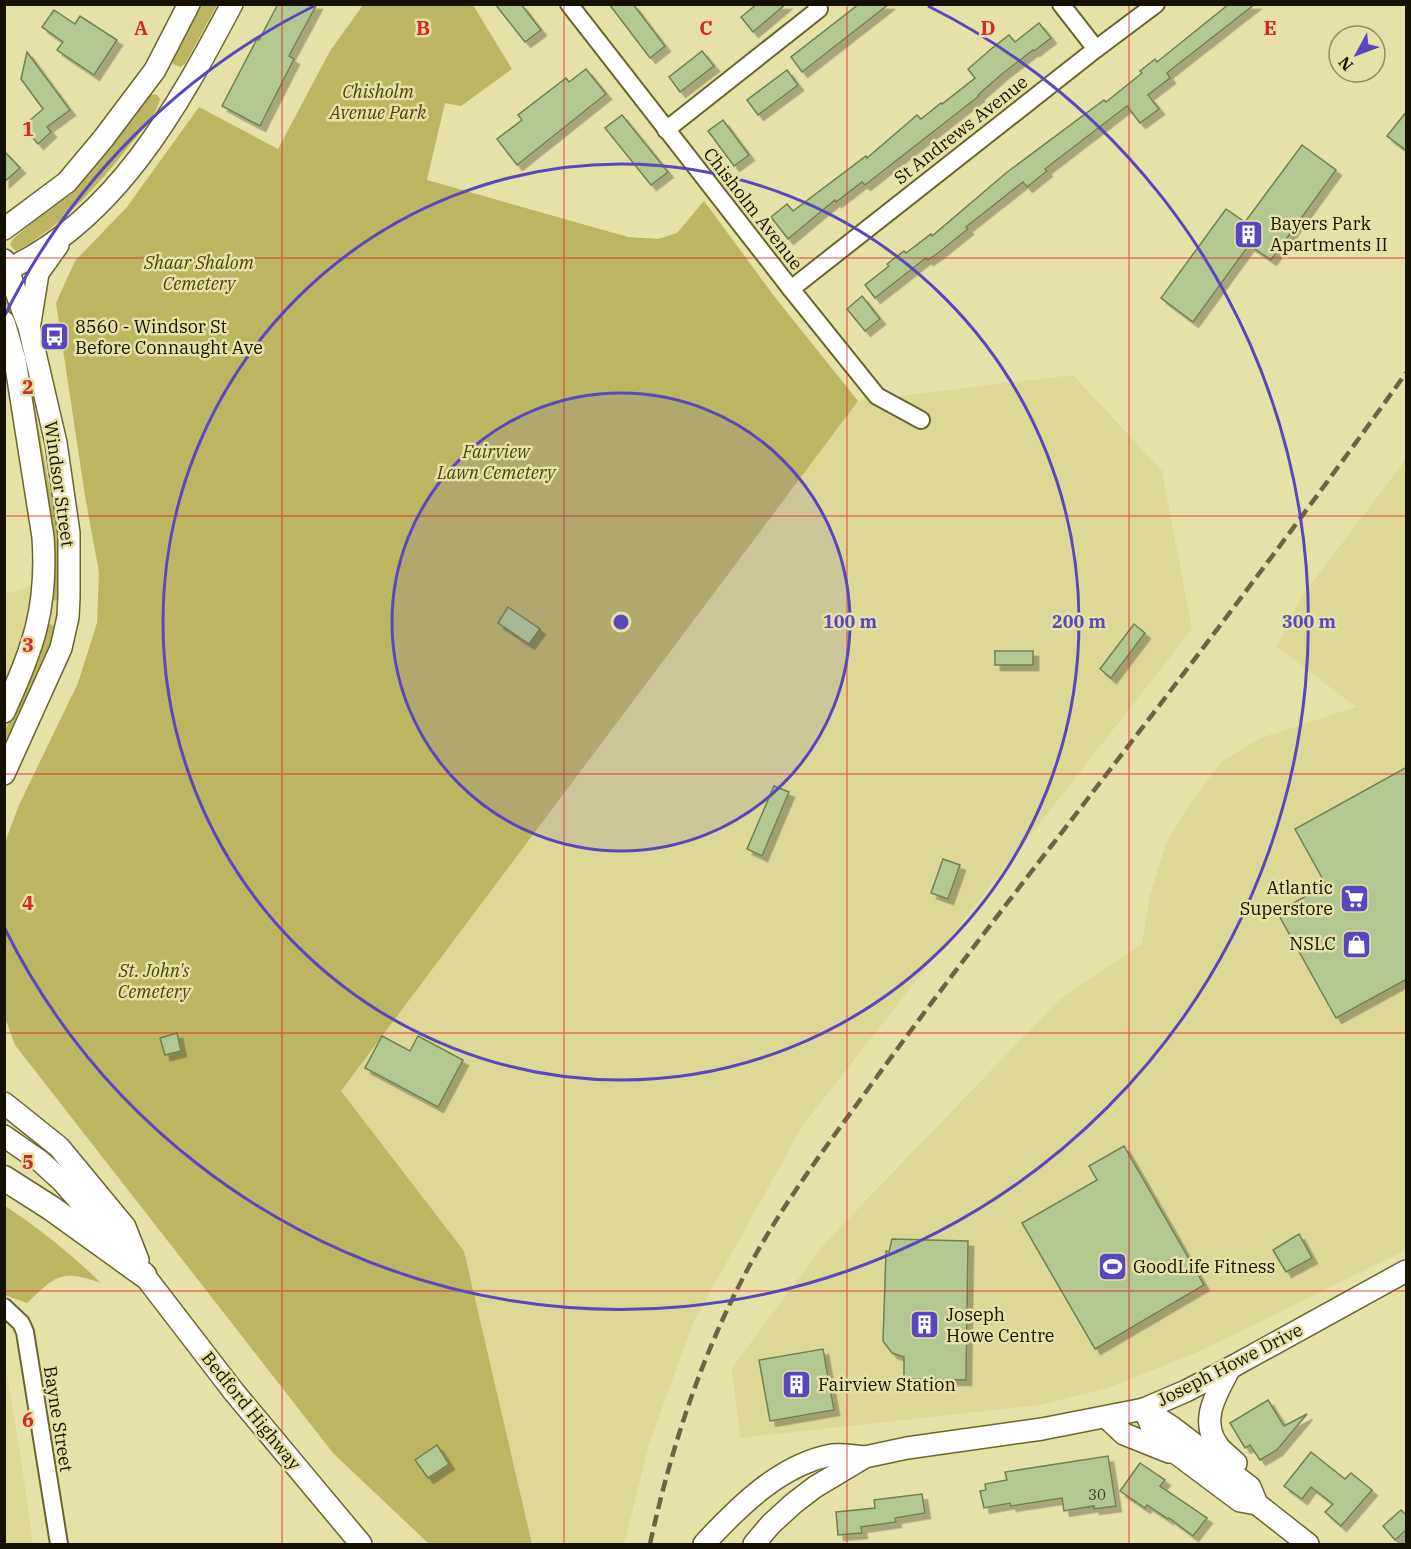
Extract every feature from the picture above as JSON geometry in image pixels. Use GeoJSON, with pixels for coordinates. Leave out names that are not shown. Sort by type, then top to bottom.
{"type":"FeatureCollection","features":[{"type":"Feature","properties":{"kind":"highway"},"geometry":{"type":"LineString","coordinates":[[4,1178],[51,1208],[144,1275]]}},
{"type":"Feature","properties":{"kind":"main road"},"geometry":{"type":"LineString","coordinates":[[4,229],[67,182],[103,139],[155,70],[189,4]]}},
{"type":"Feature","properties":{"kind":"main road"},"geometry":{"type":"LineString","coordinates":[[6,267],[28,259],[72,229],[92,211],[123,176],[160,129],[196,73],[232,4]]}},
{"type":"Feature","properties":{"kind":"main road"},"geometry":{"type":"LineString","coordinates":[[29,327],[38,273],[72,229]]}},
{"type":"Feature","properties":{"kind":"main road","name":"Windsor Street"},"geometry":{"type":"LineString","coordinates":[[6,267],[29,327],[56,443],[69,532],[68,617],[61,648],[6,766]]}},
{"type":"Feature","properties":{"kind":"main road","name":"Windsor Street"},"geometry":{"type":"LineString","coordinates":[[4,322],[15,360],[43,537],[45,566],[41,611],[35,639],[4,712]]}},
{"type":"Feature","properties":{"kind":"main road","name":"Bedford Highway"},"geometry":{"type":"LineString","coordinates":[[4,1085],[13,1109],[59,1147],[125,1227],[144,1275]]}},
{"type":"Feature","properties":{"kind":"main road","name":"Bedford Highway"},"geometry":{"type":"LineString","coordinates":[[4,1136],[40,1161],[63,1182],[144,1275],[234,1392],[361,1545]]}},
{"type":"Feature","properties":{"kind":"main road","name":"Joseph Howe Drive"},"geometry":{"type":"LineString","coordinates":[[865,1457],[1107,1418],[1144,1409],[1186,1391],[1230,1368],[1407,1271]]}},
{"type":"Feature","properties":{"kind":"main road"},"geometry":{"type":"LineString","coordinates":[[1230,1368],[1212,1402],[1209,1422],[1211,1433],[1219,1447],[1236,1462],[1242,1481]]}},
{"type":"Feature","properties":{"kind":"main road"},"geometry":{"type":"LineString","coordinates":[[1144,1409],[1157,1439],[1239,1502],[1257,1504]]}},
{"type":"Feature","properties":{"kind":"main road"},"geometry":{"type":"LineString","coordinates":[[1144,1409],[1172,1427],[1250,1487],[1257,1504],[1308,1545]]}},
{"type":"Feature","properties":{"kind":"main road"},"geometry":{"type":"LineString","coordinates":[[1107,1418],[1124,1434],[1182,1457]]}},
{"type":"Feature","properties":{"kind":"main road"},"geometry":{"type":"LineString","coordinates":[[704,1545],[742,1506],[769,1484],[794,1468],[835,1455],[865,1457]]}},
{"type":"Feature","properties":{"kind":"main road"},"geometry":{"type":"LineString","coordinates":[[754,1545],[771,1524],[794,1503],[815,1487],[865,1457]]}},
{"type":"Feature","properties":{"kind":"street","name":"Chisholm Avenue"},"geometry":{"type":"LineString","coordinates":[[569,4],[877,396],[921,420]]}},
{"type":"Feature","properties":{"kind":"street"},"geometry":{"type":"LineString","coordinates":[[666,130],[819,9],[816,4]]}},
{"type":"Feature","properties":{"kind":"street"},"geometry":{"type":"LineString","coordinates":[[1061,4],[1096,49]]}},
{"type":"Feature","properties":{"kind":"street","name":"St Andrews Avenue"},"geometry":{"type":"LineString","coordinates":[[791,289],[1156,4]]}},
{"type":"Feature","properties":{"kind":"street","name":"Bayne Street"},"geometry":{"type":"LineString","coordinates":[[4,1307],[21,1323],[25,1332],[59,1545]]}},
{"type":"Feature","properties":{"kind":"shaded area"},"geometry":{"type":"Polygon","coordinates":[[[1073,375],[1162,471],[1192,629],[803,1125],[693,1323],[649,1444],[624,1544],[532,1544],[464,1251],[341,1091],[858,401],[1073,375]]]}},
{"type":"Feature","properties":{"kind":"shaded area"},"geometry":{"type":"Polygon","coordinates":[[[1406,459],[1406,1250],[1200,1351],[1110,1387],[1041,1405],[740,1438],[732,1368],[826,1242],[1060,999],[1142,944],[1150,895],[1166,844],[1188,806],[1222,761],[1261,738],[1356,707],[1277,647],[1300,599],[1406,459]]]}},
{"type":"Feature","properties":{"kind":"shaded area"},"geometry":{"type":"Polygon","coordinates":[[[65,576],[45,671],[5,767],[5,594],[65,576]]]}},
{"type":"Feature","properties":{"kind":"shaded area"},"geometry":{"type":"Polygon","coordinates":[[[5,1362],[22,1466],[33,1544],[5,1544],[5,1362]]]}},
{"type":"Feature","properties":{"kind":"green space"},"geometry":{"type":"Polygon","coordinates":[[[199,5],[217,5],[185,64],[180,67],[173,64],[172,57],[199,5]]]}},
{"type":"Feature","properties":{"kind":"green space"},"geometry":{"type":"Polygon","coordinates":[[[363,5],[473,5],[512,69],[461,106],[445,103],[427,180],[628,237],[658,239],[677,233],[704,201],[774,296],[858,401],[341,1091],[464,1251],[532,1544],[429,1544],[333,1453],[15,1045],[4,1015],[4,845],[19,805],[78,683],[97,623],[99,572],[85,496],[56,303],[75,261],[127,207],[199,107],[278,149],[330,51],[363,5]]]}},
{"type":"Feature","properties":{"kind":"green space"},"geometry":{"type":"Polygon","coordinates":[[[151,94],[157,95],[160,99],[156,111],[108,172],[65,217],[16,251],[10,245],[13,239],[49,208],[144,98],[151,94]]]}},
{"type":"Feature","properties":{"kind":"green space"},"geometry":{"type":"Polygon","coordinates":[[[4,287],[18,317],[59,539],[59,596],[57,600],[52,601],[16,348],[4,287]]]}},
{"type":"Feature","properties":{"kind":"green space"},"geometry":{"type":"Polygon","coordinates":[[[49,624],[54,626],[47,658],[11,740],[7,741],[4,733],[34,671],[49,624]]]}},
{"type":"Feature","properties":{"kind":"green space"},"geometry":{"type":"Polygon","coordinates":[[[5,1206],[55,1242],[101,1283],[76,1276],[67,1276],[60,1277],[45,1286],[27,1303],[5,1295],[5,1206]]]}},
{"type":"Feature","properties":{"kind":"building"},"geometry":{"type":"Polygon","coordinates":[[[278,4],[317,4],[289,56],[294,59],[260,126],[222,106],[278,4]]]}},
{"type":"Feature","properties":{"kind":"building"},"geometry":{"type":"Polygon","coordinates":[[[495,4],[521,4],[541,30],[525,42],[495,4]]]}},
{"type":"Feature","properties":{"kind":"building"},"geometry":{"type":"Polygon","coordinates":[[[609,4],[633,4],[665,46],[650,58],[609,4]]]}},
{"type":"Feature","properties":{"kind":"building"},"geometry":{"type":"Polygon","coordinates":[[[757,4],[786,4],[753,32],[741,17],[757,4]]]}},
{"type":"Feature","properties":{"kind":"building"},"geometry":{"type":"Polygon","coordinates":[[[859,4],[889,4],[802,72],[791,57],[859,4]]]}},
{"type":"Feature","properties":{"kind":"building"},"geometry":{"type":"Polygon","coordinates":[[[1229,4],[1255,4],[1167,73],[1170,78],[1148,95],[1159,109],[1140,123],[1127,106],[1045,169],[1047,171],[1027,187],[1023,182],[966,227],[968,229],[938,253],[928,260],[926,258],[875,298],[865,285],[889,266],[887,264],[931,234],[932,236],[1006,173],[1104,100],[1106,102],[1142,73],[1140,71],[1155,59],[1157,62],[1229,4]]]}},
{"type":"Feature","properties":{"kind":"building"},"geometry":{"type":"Polygon","coordinates":[[[54,10],[75,24],[80,16],[117,40],[94,75],[57,50],[63,42],[42,27],[54,10]]]}},
{"type":"Feature","properties":{"kind":"building"},"geometry":{"type":"Polygon","coordinates":[[[1039,23],[1051,38],[1002,74],[979,96],[865,185],[862,182],[836,202],[835,200],[788,239],[771,217],[787,204],[793,211],[866,156],[867,158],[917,115],[921,119],[942,104],[975,78],[968,69],[991,49],[1009,35],[1015,42],[1039,23]]]}},
{"type":"Feature","properties":{"kind":"building"},"geometry":{"type":"Polygon","coordinates":[[[702,51],[714,66],[680,92],[669,77],[702,51]]]}},
{"type":"Feature","properties":{"kind":"building"},"geometry":{"type":"Polygon","coordinates":[[[27,52],[70,110],[47,127],[51,132],[38,144],[23,126],[43,109],[21,79],[27,52]]]}},
{"type":"Feature","properties":{"kind":"building"},"geometry":{"type":"Polygon","coordinates":[[[586,69],[606,94],[517,165],[497,139],[522,120],[518,115],[566,78],[569,82],[586,69]]]}},
{"type":"Feature","properties":{"kind":"building"},"geometry":{"type":"Polygon","coordinates":[[[787,70],[798,85],[758,115],[747,100],[787,70]]]}},
{"type":"Feature","properties":{"kind":"building"},"geometry":{"type":"Polygon","coordinates":[[[1407,111],[1407,151],[1387,136],[1407,111]]]}},
{"type":"Feature","properties":{"kind":"building"},"geometry":{"type":"Polygon","coordinates":[[[622,115],[668,172],[651,185],[605,128],[622,115]]]}},
{"type":"Feature","properties":{"kind":"building"},"geometry":{"type":"Polygon","coordinates":[[[723,120],[749,155],[734,166],[708,131],[723,120]]]}},
{"type":"Feature","properties":{"kind":"building","name":"Bayers Park Apartments II"},"geometry":{"type":"Polygon","coordinates":[[[1302,145],[1336,170],[1271,260],[1249,245],[1193,322],[1161,298],[1226,209],[1245,222],[1302,145]]]}},
{"type":"Feature","properties":{"kind":"building"},"geometry":{"type":"Polygon","coordinates":[[[4,151],[20,168],[4,182],[4,151]]]}},
{"type":"Feature","properties":{"kind":"building"},"geometry":{"type":"Polygon","coordinates":[[[862,296],[880,319],[865,331],[847,309],[862,296]]]}},
{"type":"Feature","properties":{"kind":"building"},"geometry":{"type":"Polygon","coordinates":[[[508,607],[540,629],[529,644],[498,623],[508,607]]]}},
{"type":"Feature","properties":{"kind":"building"},"geometry":{"type":"Polygon","coordinates":[[[1134,624],[1145,633],[1111,678],[1100,669],[1134,624]]]}},
{"type":"Feature","properties":{"kind":"building"},"geometry":{"type":"Polygon","coordinates":[[[995,651],[1033,651],[1033,665],[995,665],[995,651]]]}},
{"type":"Feature","properties":{"kind":"building","name":"Atlantic Superstore"},"geometry":{"type":"Polygon","coordinates":[[[1407,767],[1407,979],[1336,1018],[1277,912],[1326,885],[1295,829],[1407,767]]]}},
{"type":"Feature","properties":{"kind":"building"},"geometry":{"type":"Polygon","coordinates":[[[774,786],[789,792],[762,856],[747,849],[774,786]]]}},
{"type":"Feature","properties":{"kind":"building"},"geometry":{"type":"Polygon","coordinates":[[[943,859],[960,865],[948,899],[931,893],[943,859]]]}},
{"type":"Feature","properties":{"kind":"building"},"geometry":{"type":"Polygon","coordinates":[[[177,1033],[181,1051],[165,1055],[160,1038],[177,1033]]]}},
{"type":"Feature","properties":{"kind":"building"},"geometry":{"type":"Polygon","coordinates":[[[382,1036],[410,1051],[418,1036],[463,1060],[438,1107],[365,1068],[382,1036]]]}},
{"type":"Feature","properties":{"kind":"building"},"geometry":{"type":"Polygon","coordinates":[[[1124,1146],[1204,1285],[1095,1349],[1022,1223],[1097,1180],[1089,1166],[1124,1146]]]}},
{"type":"Feature","properties":{"kind":"building"},"geometry":{"type":"Polygon","coordinates":[[[1299,1234],[1312,1258],[1286,1272],[1273,1250],[1299,1234]]]}},
{"type":"Feature","properties":{"kind":"building","name":"Joseph Howe Centre"},"geometry":{"type":"Polygon","coordinates":[[[892,1239],[968,1241],[966,1380],[904,1379],[904,1357],[892,1353],[883,1341],[886,1251],[889,1252],[892,1239]]]}},
{"type":"Feature","properties":{"kind":"building","name":"Fairview Station"},"geometry":{"type":"Polygon","coordinates":[[[823,1349],[834,1410],[770,1421],[759,1360],[823,1349]]]}},
{"type":"Feature","properties":{"kind":"building"},"geometry":{"type":"Polygon","coordinates":[[[1268,1400],[1284,1426],[1307,1414],[1277,1450],[1260,1460],[1250,1445],[1245,1448],[1230,1423],[1268,1400]]]}},
{"type":"Feature","properties":{"kind":"building"},"geometry":{"type":"Polygon","coordinates":[[[437,1445],[449,1464],[428,1478],[415,1460],[437,1445]]]}},
{"type":"Feature","properties":{"kind":"building"},"geometry":{"type":"Polygon","coordinates":[[[1311,1452],[1345,1479],[1351,1473],[1372,1490],[1341,1526],[1325,1512],[1333,1504],[1311,1487],[1302,1499],[1284,1486],[1311,1452]]]}},
{"type":"Feature","properties":{"kind":"building"},"geometry":{"type":"Polygon","coordinates":[[[1108,1456],[1116,1506],[1094,1509],[1094,1506],[1064,1511],[1062,1498],[984,1508],[980,1491],[986,1490],[985,1484],[1007,1480],[1005,1472],[1108,1456]]]}},
{"type":"Feature","properties":{"kind":"building"},"geometry":{"type":"Polygon","coordinates":[[[1140,1463],[1165,1480],[1160,1486],[1207,1518],[1193,1536],[1169,1518],[1147,1505],[1145,1508],[1120,1491],[1140,1463]]]}},
{"type":"Feature","properties":{"kind":"building"},"geometry":{"type":"Polygon","coordinates":[[[922,1494],[925,1513],[895,1518],[896,1522],[861,1527],[862,1533],[838,1535],[836,1512],[875,1508],[874,1500],[922,1494]]]}},
{"type":"Feature","properties":{"kind":"building"},"geometry":{"type":"Polygon","coordinates":[[[1401,1510],[1407,1516],[1407,1529],[1395,1540],[1383,1526],[1401,1510]]]}},
{"type":"Feature","properties":{"kind":"railway"},"geometry":{"type":"LineString","coordinates":[[650,1544],[680,1432],[706,1359],[721,1323],[756,1254],[798,1186],[989,926],[1235,606],[1406,373]]}},
{"type":"Feature","properties":{"kind":"place","name":"Bayers Park Apartments II"},"geometry":{"type":"Point","coordinates":[1249,234]}},
{"type":"Feature","properties":{"kind":"place","name":"8560 - Windsor St Before Connaught Ave"},"geometry":{"type":"Point","coordinates":[54,337]}},
{"type":"Feature","properties":{"kind":"place","name":"Atlantic Superstore"},"geometry":{"type":"Point","coordinates":[1354,898]}},
{"type":"Feature","properties":{"kind":"place","name":"NSLC"},"geometry":{"type":"Point","coordinates":[1357,944]}},
{"type":"Feature","properties":{"kind":"place","name":"GoodLife Fitness"},"geometry":{"type":"Point","coordinates":[1112,1267]}},
{"type":"Feature","properties":{"kind":"place","name":"Joseph Howe Centre"},"geometry":{"type":"Point","coordinates":[925,1325]}},
{"type":"Feature","properties":{"kind":"place","name":"Fairview Station"},"geometry":{"type":"Point","coordinates":[797,1385]}},
{"type":"Feature","properties":{"kind":"park label","name":"Chisholm Avenue Park"},"geometry":{"type":"Point","coordinates":[378,102]}},
{"type":"Feature","properties":{"kind":"park label","name":"Shaar Shalom Cemetery"},"geometry":{"type":"Point","coordinates":[199,273]}},
{"type":"Feature","properties":{"kind":"park label","name":"Fairview Lawn Cemetery"},"geometry":{"type":"Point","coordinates":[496,462]}},
{"type":"Feature","properties":{"kind":"park label","name":"St. John's Cemetery"},"geometry":{"type":"Point","coordinates":[154,981]}}]}
